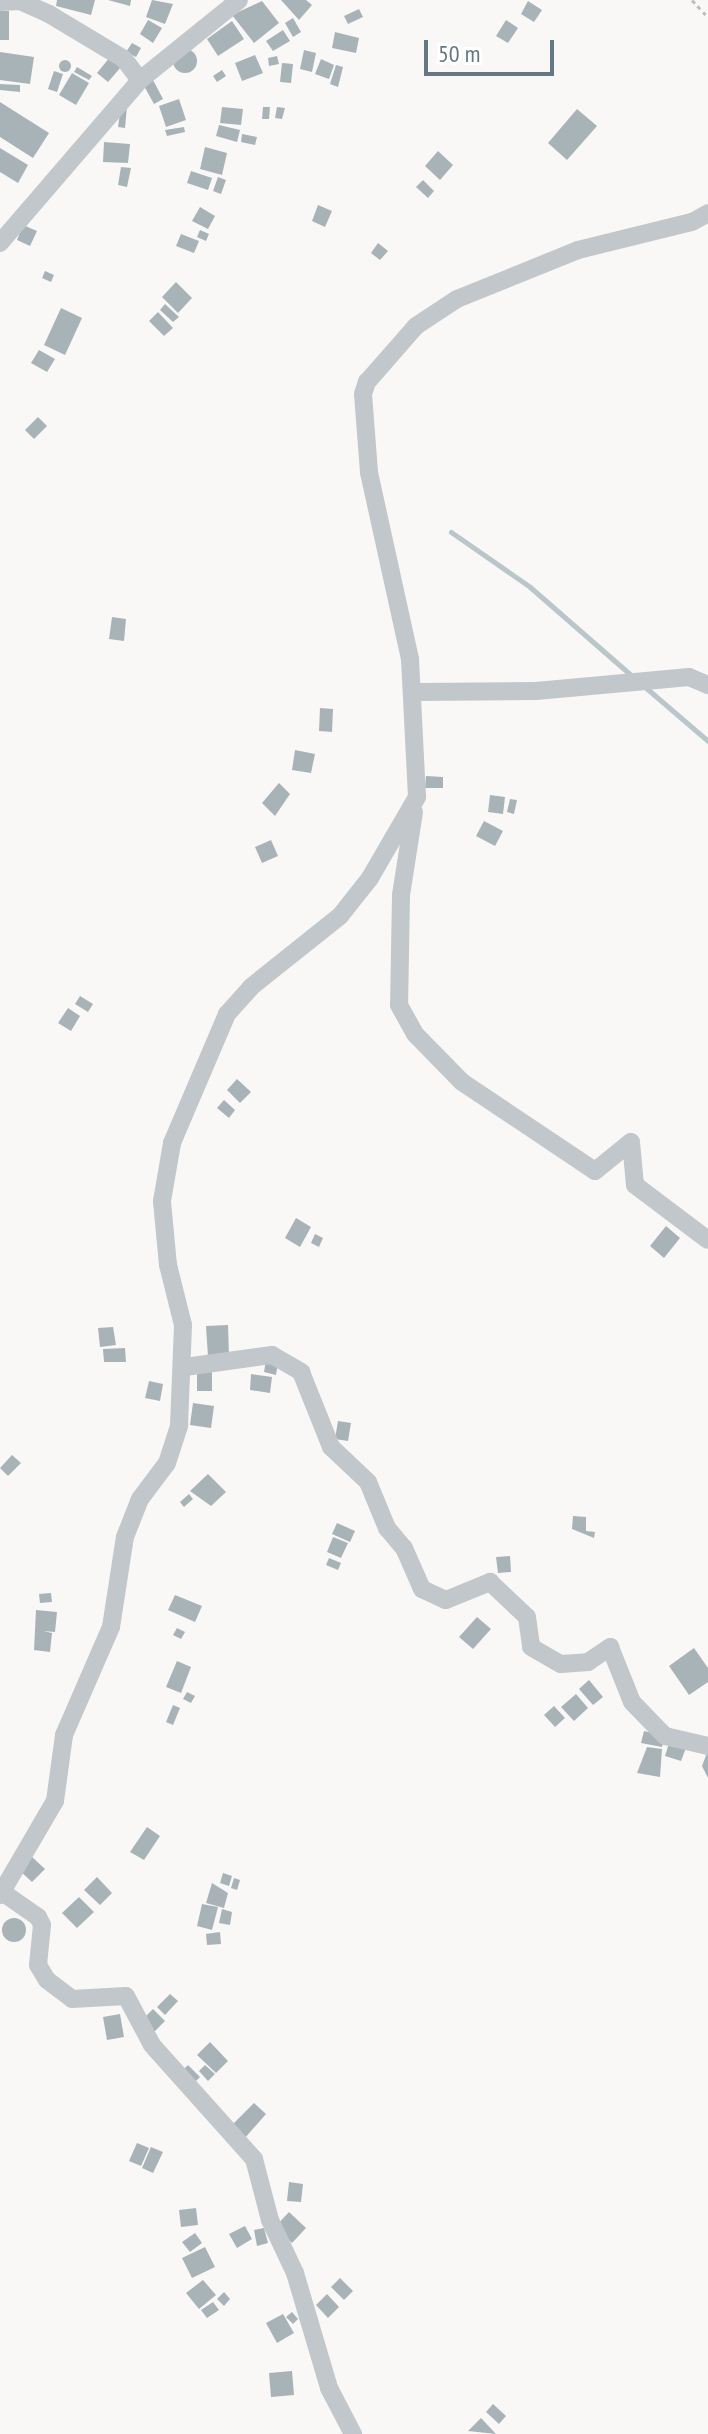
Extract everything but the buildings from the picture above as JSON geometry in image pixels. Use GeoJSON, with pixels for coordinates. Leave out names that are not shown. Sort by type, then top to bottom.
{"type":"FeatureCollection","features":[{"type":"Feature","properties":{"kind":"street"},"geometry":{"type":"LineString","coordinates":[[0,243],[140,80],[239,0]]}},
{"type":"Feature","properties":{"kind":"street"},"geometry":{"type":"LineString","coordinates":[[0,2],[20,1],[49,14],[124,59],[140,80]]}},
{"type":"Feature","properties":{"kind":"street"},"geometry":{"type":"LineString","coordinates":[[708,213],[692,222],[578,250],[457,299],[416,326],[371,375],[363,394],[369,472],[414,692],[417,797],[401,895],[399,1005],[415,1034],[462,1082],[595,1171],[631,1142],[635,1185],[708,1240]]}},
{"type":"Feature","properties":{"kind":"street"},"geometry":{"type":"LineString","coordinates":[[414,692],[536,691],[689,677],[708,685]]}},
{"type":"Feature","properties":{"kind":"street"},"geometry":{"type":"LineString","coordinates":[[353,2434],[329,2388],[295,2273],[270,2220],[254,2159],[152,2045],[126,1996],[72,1999],[47,1980],[38,1965],[42,1925],[27,1905],[1,1893],[55,1801],[64,1735],[111,1627],[125,1537],[140,1499],[167,1463],[179,1425],[185,1367],[162,1201],[172,1143],[211,1044],[251,987],[340,916],[370,878],[417,797]]}},
{"type":"Feature","properties":{"kind":"street"},"geometry":{"type":"LineString","coordinates":[[185,1367],[272,1355],[301,1372],[331,1447],[368,1482],[422,1589],[446,1600],[490,1582],[527,1617],[531,1647],[561,1664],[588,1662],[610,1647],[632,1702],[665,1736],[708,1746]]}},
{"type":"Feature","properties":{"kind":"path"},"geometry":{"type":"LineString","coordinates":[[692,0],[708,17]]}},
{"type":"Feature","properties":{"kind":"waterway"},"geometry":{"type":"LineString","coordinates":[[451,532],[530,587],[632,676]]}},
{"type":"Feature","properties":{"kind":"waterway"},"geometry":{"type":"LineString","coordinates":[[645,687],[708,741]]}}]}
